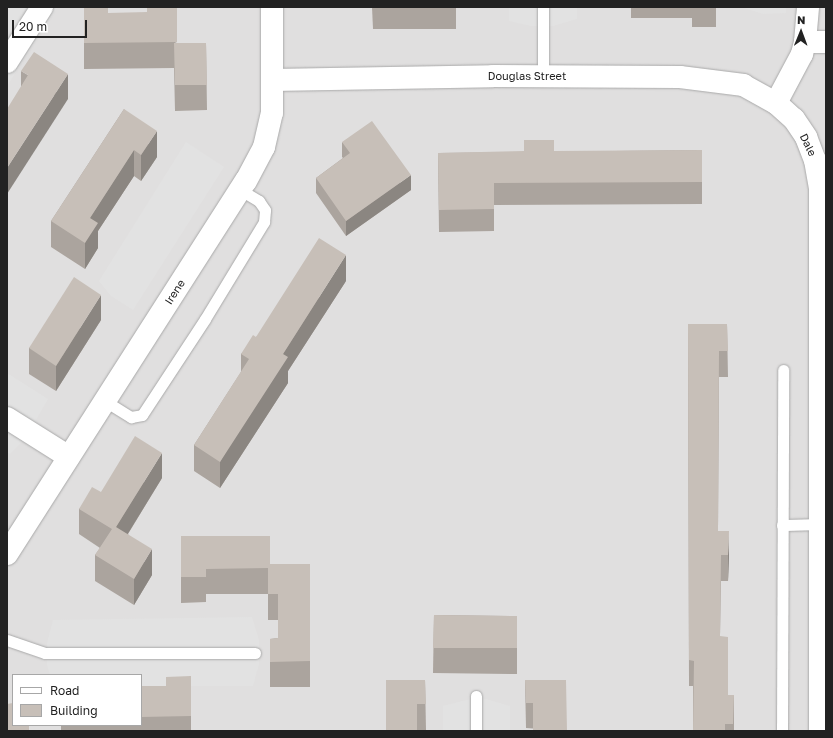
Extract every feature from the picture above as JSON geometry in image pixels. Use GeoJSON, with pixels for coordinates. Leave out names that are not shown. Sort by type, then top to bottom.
{"type":"FeatureCollection","features":[{"type":"Feature","properties":{"kind":"street"},"geometry":{"type":"LineString","coordinates":[[7,62],[42,7]]}},
{"type":"Feature","properties":{"kind":"street","name":"Irene"},"geometry":{"type":"LineString","coordinates":[[7,554],[241,190],[264,146],[269,130],[272,80],[272,7]]}},
{"type":"Feature","properties":{"kind":"street"},"geometry":{"type":"LineString","coordinates":[[776,103],[816,42],[808,7]]}},
{"type":"Feature","properties":{"kind":"street","name":"Douglas Street"},"geometry":{"type":"LineString","coordinates":[[272,80],[543,76],[680,77],[743,85],[776,103]]}},
{"type":"Feature","properties":{"kind":"street","name":"Dale"},"geometry":{"type":"LineString","coordinates":[[776,103],[794,119],[806,137],[816,160],[820,188],[824,292],[820,731]]}},
{"type":"Feature","properties":{"kind":"street"},"geometry":{"type":"LineString","coordinates":[[7,418],[69,457]]}},
{"type":"Feature","properties":{"kind":"lane"},"geometry":{"type":"LineString","coordinates":[[543,7],[543,76]]}},
{"type":"Feature","properties":{"kind":"lane"},"geometry":{"type":"LineString","coordinates":[[105,401],[131,417],[142,415],[201,325],[264,222],[265,210],[259,201],[241,190]]}},
{"type":"Feature","properties":{"kind":"lane"},"geometry":{"type":"LineString","coordinates":[[782,731],[783,370]]}},
{"type":"Feature","properties":{"kind":"lane"},"geometry":{"type":"LineString","coordinates":[[782,524],[823,524]]}},
{"type":"Feature","properties":{"kind":"lane"},"geometry":{"type":"LineString","coordinates":[[7,640],[45,653],[255,653]]}},
{"type":"Feature","properties":{"kind":"lane"},"geometry":{"type":"LineString","coordinates":[[476,696],[476,731]]}},
{"type":"Feature","properties":{"kind":"shaded area"},"geometry":{"type":"Polygon","coordinates":[[[7,7],[826,7],[826,731],[7,731],[7,7]]]}},
{"type":"Feature","properties":{"kind":"shaded area"},"geometry":{"type":"Polygon","coordinates":[[[7,7],[58,7],[7,86],[7,7]]]}},
{"type":"Feature","properties":{"kind":"shaded area"},"geometry":{"type":"Polygon","coordinates":[[[509,7],[577,7],[577,19],[553,26],[531,26],[509,21],[509,7]]]}},
{"type":"Feature","properties":{"kind":"shaded area"},"geometry":{"type":"Polygon","coordinates":[[[741,7],[786,7],[786,13],[763,14],[741,7]]]}},
{"type":"Feature","properties":{"kind":"shaded area"},"geometry":{"type":"Polygon","coordinates":[[[186,142],[224,167],[133,310],[111,296],[99,281],[186,142]]]}},
{"type":"Feature","properties":{"kind":"shaded area"},"geometry":{"type":"Polygon","coordinates":[[[7,373],[48,399],[25,439],[10,454],[7,452],[7,373]]]}},
{"type":"Feature","properties":{"kind":"shaded area"},"geometry":{"type":"Polygon","coordinates":[[[252,617],[259,640],[259,664],[253,686],[142,686],[142,674],[50,674],[47,665],[47,643],[53,620],[252,617]]]}},
{"type":"Feature","properties":{"kind":"shaded area"},"geometry":{"type":"Polygon","coordinates":[[[486,699],[510,706],[510,731],[443,731],[443,706],[466,700],[486,699]]]}},
{"type":"Feature","properties":{"kind":"building"},"geometry":{"type":"Polygon","coordinates":[[[84,7],[108,7],[108,13],[147,12],[147,7],[177,7],[177,42],[84,43],[84,7]]]}},
{"type":"Feature","properties":{"kind":"building"},"geometry":{"type":"Polygon","coordinates":[[[174,43],[206,43],[207,85],[175,85],[174,43]]]}},
{"type":"Feature","properties":{"kind":"building"},"geometry":{"type":"Polygon","coordinates":[[[34,52],[68,74],[7,168],[7,109],[28,75],[21,71],[34,52]]]}},
{"type":"Feature","properties":{"kind":"building"},"geometry":{"type":"Polygon","coordinates":[[[124,109],[157,131],[141,155],[134,150],[90,218],[98,223],[85,243],[51,221],[124,109]]]}},
{"type":"Feature","properties":{"kind":"building"},"geometry":{"type":"Polygon","coordinates":[[[372,121],[411,175],[346,221],[316,178],[350,153],[342,142],[372,121]]]}},
{"type":"Feature","properties":{"kind":"building"},"geometry":{"type":"Polygon","coordinates":[[[524,140],[554,140],[554,151],[702,150],[702,182],[494,183],[494,209],[439,210],[438,153],[524,151],[524,140]]]}},
{"type":"Feature","properties":{"kind":"building"},"geometry":{"type":"Polygon","coordinates":[[[319,238],[346,255],[283,354],[288,357],[220,462],[194,445],[249,359],[241,354],[253,335],[256,337],[319,238]]]}},
{"type":"Feature","properties":{"kind":"building"},"geometry":{"type":"Polygon","coordinates":[[[74,277],[101,295],[56,366],[29,348],[74,277]]]}},
{"type":"Feature","properties":{"kind":"building"},"geometry":{"type":"Polygon","coordinates":[[[688,324],[727,324],[728,351],[719,351],[718,531],[729,531],[728,555],[721,555],[720,636],[728,637],[728,695],[734,695],[733,724],[725,724],[725,731],[693,731],[694,661],[689,660],[688,324]]]}},
{"type":"Feature","properties":{"kind":"building"},"geometry":{"type":"Polygon","coordinates":[[[135,436],[162,453],[116,527],[152,549],[134,579],[95,555],[112,529],[79,509],[92,487],[101,492],[135,436]]]}},
{"type":"Feature","properties":{"kind":"building"},"geometry":{"type":"Polygon","coordinates":[[[181,536],[270,536],[270,564],[310,564],[310,661],[270,662],[270,639],[278,638],[278,594],[268,594],[268,568],[206,569],[206,577],[181,577],[181,536]]]}},
{"type":"Feature","properties":{"kind":"building"},"geometry":{"type":"Polygon","coordinates":[[[434,615],[517,616],[517,648],[433,648],[434,615]]]}},
{"type":"Feature","properties":{"kind":"building"},"geometry":{"type":"Polygon","coordinates":[[[191,676],[191,716],[142,717],[142,686],[166,686],[166,677],[191,676]]]}},
{"type":"Feature","properties":{"kind":"building"},"geometry":{"type":"Polygon","coordinates":[[[386,680],[425,680],[426,704],[417,704],[417,731],[386,731],[386,680]]]}},
{"type":"Feature","properties":{"kind":"building"},"geometry":{"type":"Polygon","coordinates":[[[525,680],[566,680],[567,731],[533,731],[533,703],[526,703],[525,680]]]}},
{"type":"Feature","properties":{"kind":"building"},"geometry":{"type":"Polygon","coordinates":[[[12,703],[12,726],[29,726],[29,731],[7,731],[7,704],[12,703]]]}}]}
